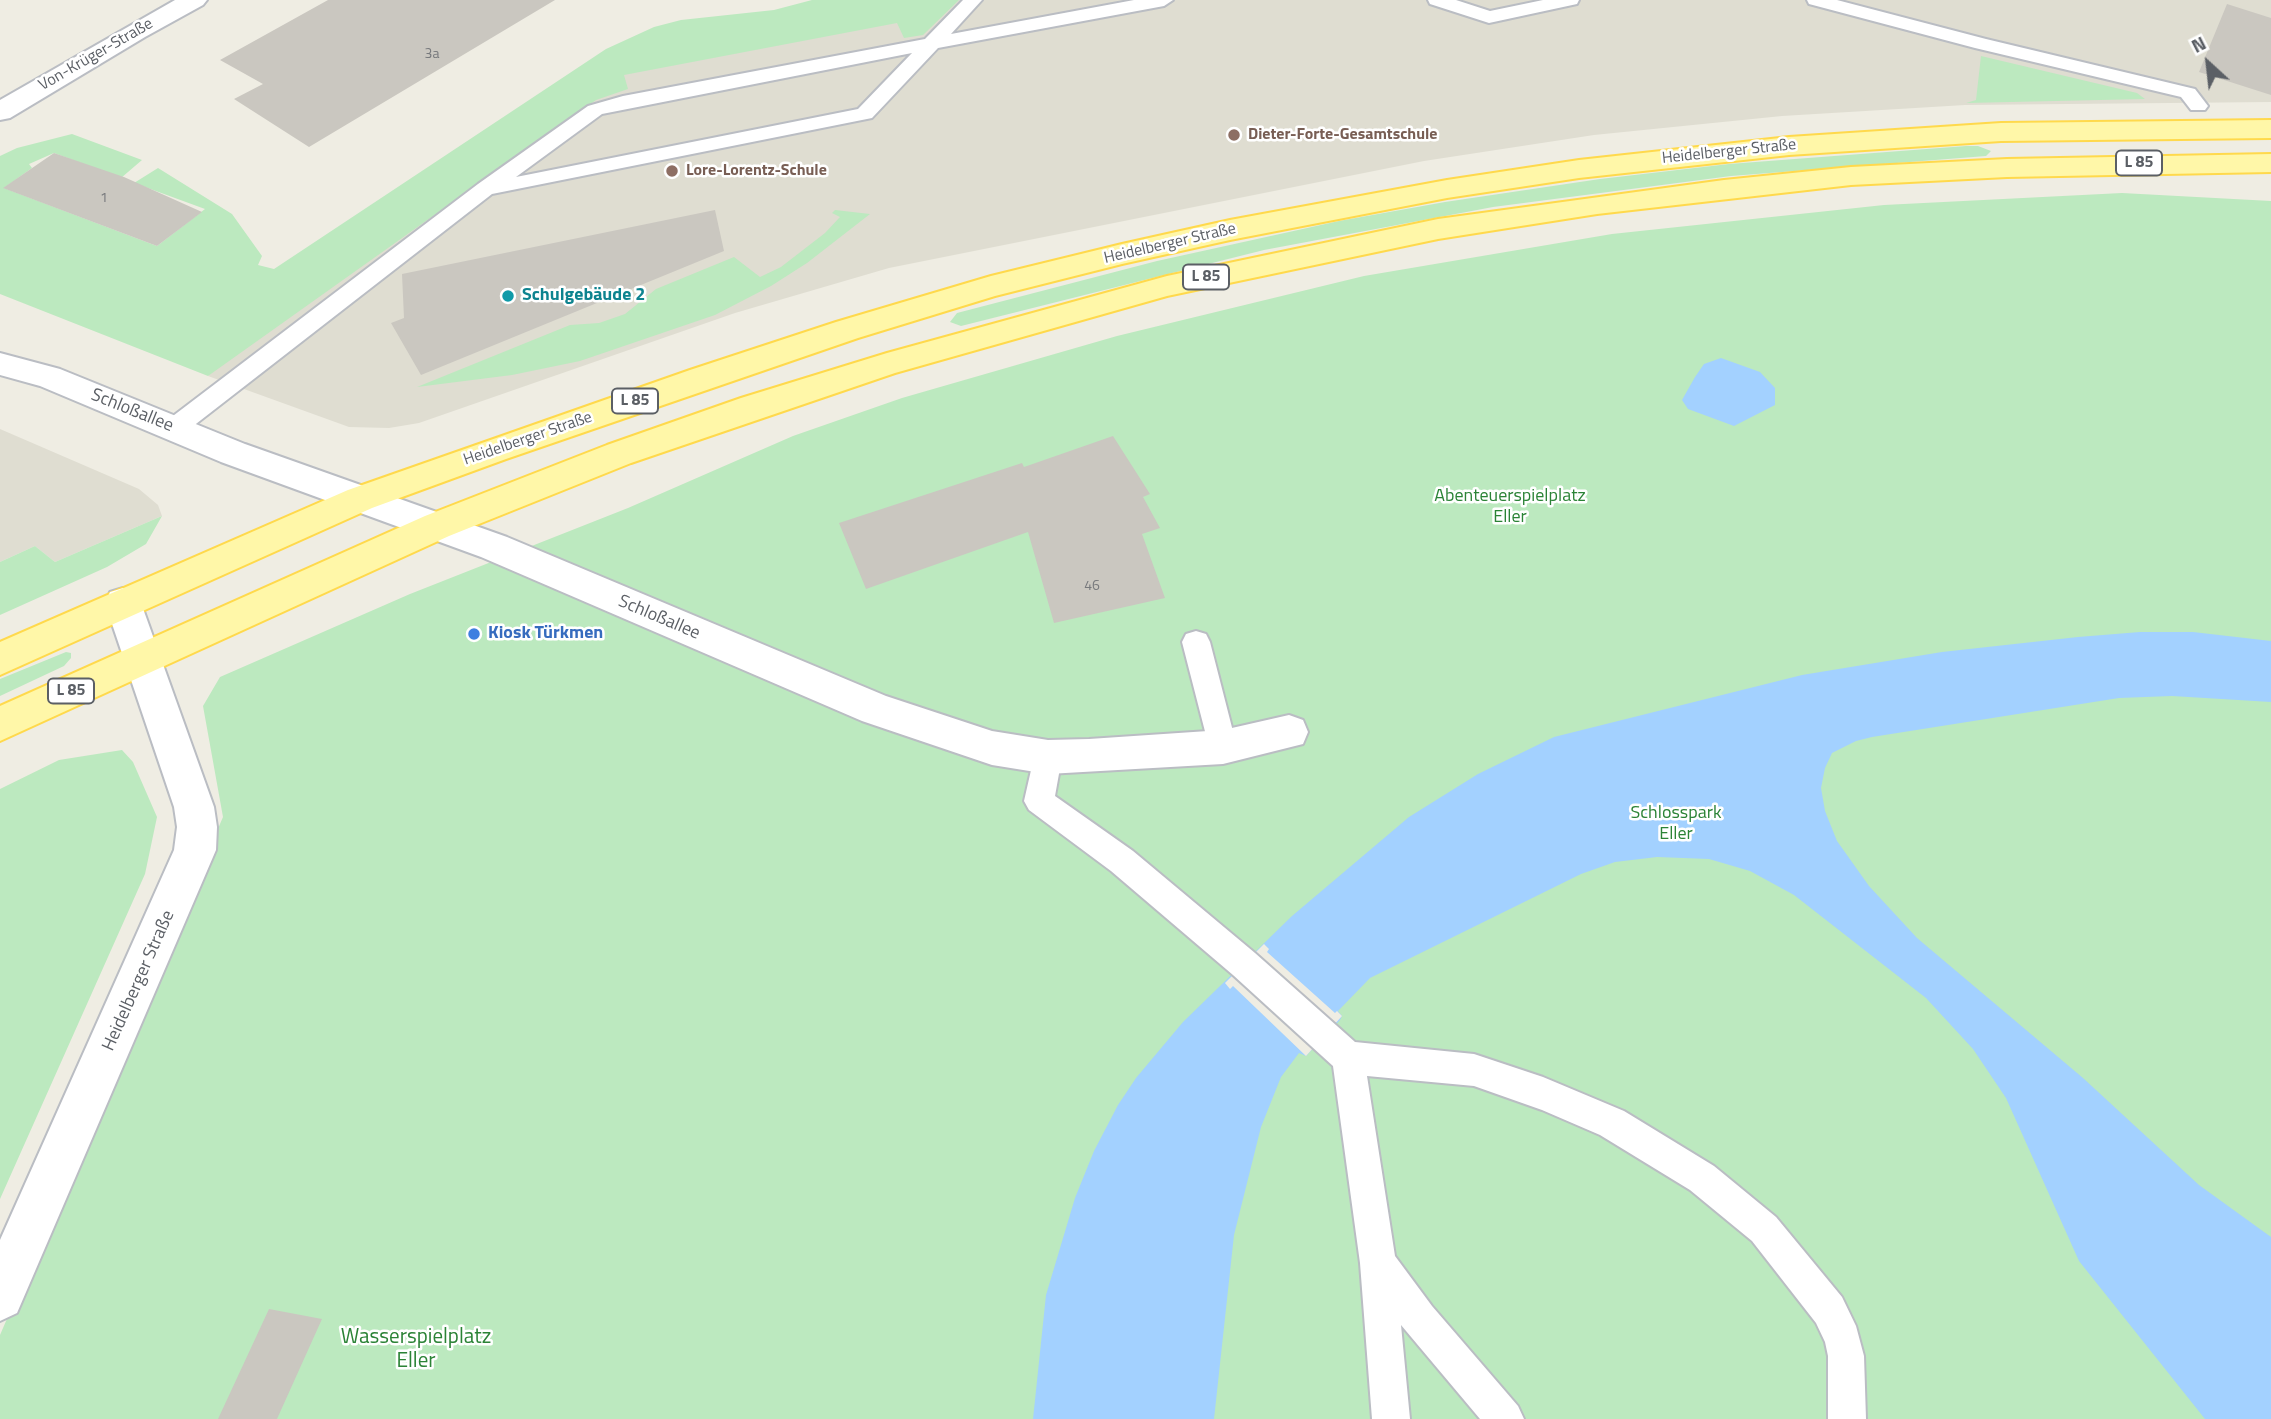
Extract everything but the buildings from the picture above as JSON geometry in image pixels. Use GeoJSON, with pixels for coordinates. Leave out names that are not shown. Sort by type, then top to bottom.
{"type":"FeatureCollection","features":[{"type":"Feature","properties":{"kind":"main road","name":"Heidelberger Straße"},"geometry":{"type":"LineString","coordinates":[[0,659],[360,499],[701,378],[991,287],[1122,254],[1317,213],[1578,169],[1803,145],[2001,132],[2271,129]]}},
{"type":"Feature","properties":{"kind":"main road","name":"L 85"},"geometry":{"type":"LineString","coordinates":[[0,724],[437,526],[619,454],[887,364],[1167,286],[1438,229],[1597,205],[1852,176],[2098,164],[2271,163]]}},
{"type":"Feature","properties":{"kind":"street","name":"Von-Krüger-Straße"},"geometry":{"type":"LineString","coordinates":[[0,112],[136,31],[194,0]]}},
{"type":"Feature","properties":{"kind":"street","name":"Schloßallee"},"geometry":{"type":"LineString","coordinates":[[0,346],[49,377]]}},
{"type":"Feature","properties":{"kind":"street","name":"Schloßallee"},"geometry":{"type":"LineString","coordinates":[[0,364],[49,377],[174,428],[494,547],[876,709],[992,748],[1048,757],[1223,747],[1289,732]]}},
{"type":"Feature","properties":{"kind":"street","name":"Heidelberger Straße"},"geometry":{"type":"LineString","coordinates":[[0,1296],[195,850],[197,827],[194,807],[123,603]]}},
{"type":"Feature","properties":{"kind":"lane"},"geometry":{"type":"LineString","coordinates":[[485,190],[865,114],[973,0]]}},
{"type":"Feature","properties":{"kind":"lane"},"geometry":{"type":"LineString","coordinates":[[174,428],[485,190],[595,110],[623,102],[1164,0]]}},
{"type":"Feature","properties":{"kind":"lane"},"geometry":{"type":"LineString","coordinates":[[1437,0],[1489,17],[1521,5],[1570,0]]}},
{"type":"Feature","properties":{"kind":"lane"},"geometry":{"type":"LineString","coordinates":[[1815,0],[2188,93],[2198,106]]}},
{"type":"Feature","properties":{"kind":"lane"},"geometry":{"type":"LineString","coordinates":[[1196,642],[1223,747]]}},
{"type":"Feature","properties":{"kind":"lane"},"geometry":{"type":"LineString","coordinates":[[1048,757],[1039,801],[1122,861],[1244,964],[1336,1047],[1474,1070],[1612,1123],[1702,1178],[1764,1229],[1829,1310],[1843,1339],[1846,1356],[1847,1419]]}},
{"type":"Feature","properties":{"kind":"lane"},"geometry":{"type":"LineString","coordinates":[[1336,1047],[1378,1264],[1391,1419]]}},
{"type":"Feature","properties":{"kind":"lane"},"geometry":{"type":"LineString","coordinates":[[1378,1264],[1419,1319],[1505,1419]]}},
{"type":"Feature","properties":{"kind":"shaded area"},"geometry":{"type":"Polygon","coordinates":[[[898,0],[2271,0],[2271,102],[1965,105],[1782,116],[1594,135],[1424,161],[889,268],[735,313],[419,423],[389,428],[349,427],[208,376],[249,337],[658,42],[898,0]]]}},
{"type":"Feature","properties":{"kind":"shaded area"},"geometry":{"type":"Polygon","coordinates":[[[0,429],[139,489],[158,505],[162,516],[55,562],[35,546],[0,562],[0,429]]]}},
{"type":"Feature","properties":{"kind":"green space"},"geometry":{"type":"Polygon","coordinates":[[[812,0],[959,0],[923,35],[904,38],[897,23],[624,75],[628,89],[596,100],[208,376],[0,294],[0,156],[17,148],[72,134],[142,160],[121,178],[54,153],[29,164],[32,168],[4,188],[157,246],[205,209],[134,183],[158,168],[232,214],[262,256],[258,265],[274,269],[606,49],[654,27],[681,20],[774,10],[812,0]]]}},
{"type":"Feature","properties":{"kind":"green space"},"geometry":{"type":"Polygon","coordinates":[[[1981,56],[2137,93],[2145,99],[1966,103],[1976,100],[1981,56]]]}},
{"type":"Feature","properties":{"kind":"green space"},"geometry":{"type":"Polygon","coordinates":[[[1978,146],[1991,151],[1986,156],[1731,176],[1493,207],[1264,250],[961,326],[950,322],[957,313],[1157,261],[1339,221],[1445,202],[1600,179],[1729,164],[1978,146]]]}},
{"type":"Feature","properties":{"kind":"green space","name":"Schlosspark Eller"},"geometry":{"type":"Polygon","coordinates":[[[2122,193],[2271,201],[2271,1419],[0,1419],[0,1335],[223,817],[203,706],[220,677],[410,594],[628,508],[793,436],[902,398],[1117,336],[1364,276],[1612,234],[1884,205],[2122,193]]]}},
{"type":"Feature","properties":{"kind":"green space"},"geometry":{"type":"Polygon","coordinates":[[[835,210],[870,214],[807,263],[771,286],[715,315],[580,361],[512,375],[417,387],[570,325],[599,323],[625,314],[656,289],[734,257],[760,277],[781,267],[825,233],[840,217],[832,213],[835,210]]]}},
{"type":"Feature","properties":{"kind":"green space"},"geometry":{"type":"Polygon","coordinates":[[[162,516],[146,544],[107,567],[0,615],[0,562],[35,546],[55,562],[162,516]]]}},
{"type":"Feature","properties":{"kind":"green space"},"geometry":{"type":"Polygon","coordinates":[[[66,652],[71,653],[71,658],[64,666],[0,696],[0,679],[66,652]]]}},
{"type":"Feature","properties":{"kind":"green space"},"geometry":{"type":"Polygon","coordinates":[[[122,750],[133,762],[157,817],[145,874],[0,1199],[0,789],[59,760],[122,750]]]}},
{"type":"Feature","properties":{"kind":"water"},"geometry":{"type":"Polygon","coordinates":[[[1721,358],[1760,372],[1775,388],[1775,405],[1734,426],[1688,409],[1682,400],[1695,377],[1704,364],[1721,358]]]}},
{"type":"Feature","properties":{"kind":"water"},"geometry":{"type":"Polygon","coordinates":[[[2140,632],[2193,632],[2271,641],[2271,702],[2172,696],[2119,698],[1872,737],[1856,741],[1832,753],[1825,768],[1821,788],[1825,811],[1837,841],[1869,886],[1917,938],[2083,1078],[2199,1185],[2271,1237],[2271,1419],[2205,1419],[2079,1261],[2006,1098],[1973,1049],[1926,998],[1794,895],[1750,871],[1709,859],[1657,857],[1615,862],[1581,874],[1370,978],[1338,1011],[1342,1016],[1340,1020],[1306,1056],[1299,1053],[1281,1077],[1261,1127],[1234,1235],[1214,1419],[1033,1419],[1046,1295],[1075,1198],[1094,1151],[1118,1105],[1136,1078],[1183,1022],[1292,916],[1409,817],[1478,774],[1554,737],[1802,675],[1942,652],[2078,637],[2140,632]]]}},
{"type":"Feature","properties":{"kind":"pier"},"geometry":{"type":"Polygon","coordinates":[[[1264,944],[1269,949],[1267,952],[1335,1013],[1337,1011],[1342,1016],[1306,1056],[1233,986],[1230,989],[1225,983],[1264,944]]]}},
{"type":"Feature","properties":{"kind":"place","name":"Dieter-Forte-Gesamtschule"},"geometry":{"type":"Point","coordinates":[1234,135]}},
{"type":"Feature","properties":{"kind":"place","name":"Lore-Lorentz-Schule"},"geometry":{"type":"Point","coordinates":[672,171]}},
{"type":"Feature","properties":{"kind":"place","name":"Schulgebäude 2"},"geometry":{"type":"Point","coordinates":[508,296]}},
{"type":"Feature","properties":{"kind":"place","name":"Kiosk Türkmen"},"geometry":{"type":"Point","coordinates":[474,634]}},
{"type":"Feature","properties":{"kind":"park label","name":"Abenteuerspielplatz Eller"},"geometry":{"type":"Point","coordinates":[1510,507]}},
{"type":"Feature","properties":{"kind":"park label","name":"Wasserspielplatz Eller"},"geometry":{"type":"Point","coordinates":[416,1350]}}]}
